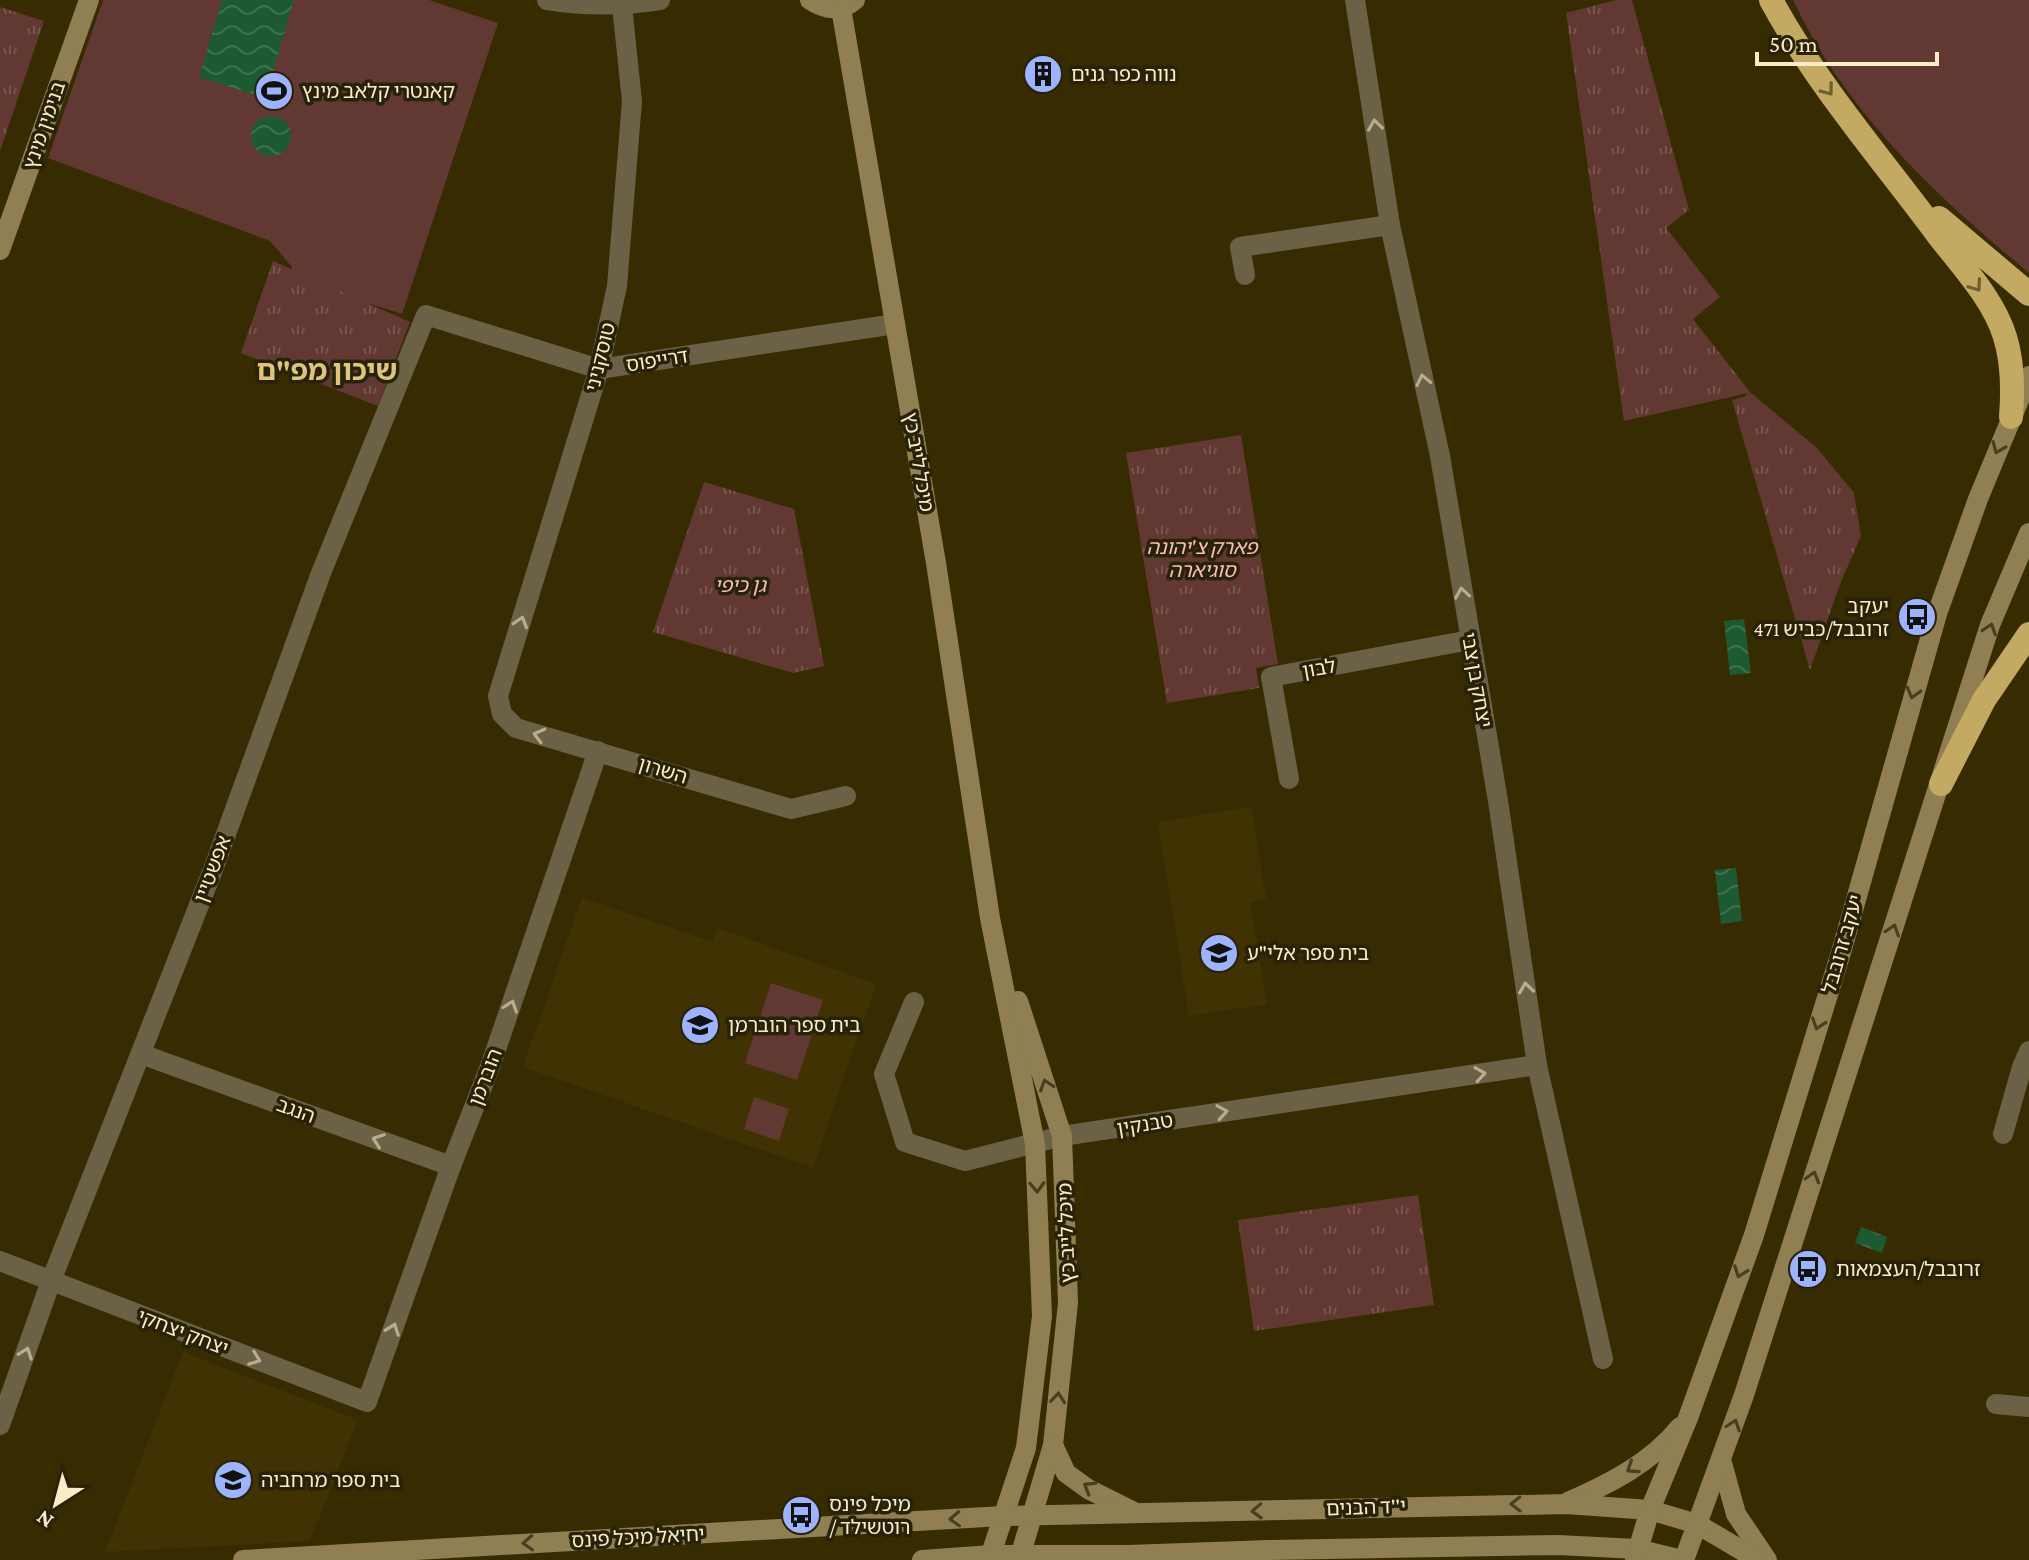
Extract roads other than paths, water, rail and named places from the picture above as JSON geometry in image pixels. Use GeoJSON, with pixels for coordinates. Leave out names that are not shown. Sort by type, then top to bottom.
{"type":"FeatureCollection","features":[{"type":"Feature","properties":{"kind":"highway"},"geometry":{"type":"LineString","coordinates":[[1771,0],[1823,84],[1982,294],[1998,321],[2009,356],[2013,397],[2011,417]]}},
{"type":"Feature","properties":{"kind":"highway"},"geometry":{"type":"LineString","coordinates":[[1879,156],[1950,229],[2029,294]]}},
{"type":"Feature","properties":{"kind":"highway"},"geometry":{"type":"LineString","coordinates":[[1941,784],[1984,700],[2029,634]]}},
{"type":"Feature","properties":{"kind":"main road","name":"בנימין מינץ"},"geometry":{"type":"LineString","coordinates":[[0,250],[89,0]]}},
{"type":"Feature","properties":{"kind":"main road"},"geometry":{"type":"LineString","coordinates":[[810,0],[829,9],[848,4]]}},
{"type":"Feature","properties":{"kind":"main road","name":"מיכל לייב כץ"},"geometry":{"type":"LineString","coordinates":[[848,4],[895,324],[936,563],[990,918],[1035,1144],[1042,1316],[1026,1448],[990,1557]]}},
{"type":"Feature","properties":{"kind":"main road","name":"יעקב זרובבל"},"geometry":{"type":"LineString","coordinates":[[1636,1554],[1754,1235],[1842,949],[1937,614],[2029,376]]}},
{"type":"Feature","properties":{"kind":"main road"},"geometry":{"type":"LineString","coordinates":[[1683,1560],[1722,1462],[1990,625],[2029,533]]}},
{"type":"Feature","properties":{"kind":"main road","name":"מיכל לייב כץ"},"geometry":{"type":"LineString","coordinates":[[990,918],[1062,1136],[1068,1303],[1053,1445],[1020,1557]]}},
{"type":"Feature","properties":{"kind":"main road"},"geometry":{"type":"LineString","coordinates":[[1566,1504],[1614,1481],[1641,1463],[1675,1434],[1688,1418]]}},
{"type":"Feature","properties":{"kind":"main road"},"geometry":{"type":"LineString","coordinates":[[1053,1445],[1066,1473],[1088,1489],[1139,1515]]}},
{"type":"Feature","properties":{"kind":"main road"},"geometry":{"type":"LineString","coordinates":[[1722,1462],[1736,1514],[1767,1560]]}},
{"type":"Feature","properties":{"kind":"main road","name":"י''ד הבנים"},"geometry":{"type":"LineString","coordinates":[[1033,1516],[1566,1504],[1650,1510],[1697,1524],[1758,1560]]}},
{"type":"Feature","properties":{"kind":"main road","name":"יחיאל מיכל פינס"},"geometry":{"type":"LineString","coordinates":[[243,1560],[1033,1516]]}},
{"type":"Feature","properties":{"kind":"main road"},"geometry":{"type":"LineString","coordinates":[[1558,1545],[1585,1560]]}},
{"type":"Feature","properties":{"kind":"main road","name":"י''ד הבנים"},"geometry":{"type":"LineString","coordinates":[[1020,1557],[1558,1545],[1683,1560]]}},
{"type":"Feature","properties":{"kind":"main road"},"geometry":{"type":"LineString","coordinates":[[922,1560],[1020,1557]]}},
{"type":"Feature","properties":{"kind":"street"},"geometry":{"type":"LineString","coordinates":[[547,0],[622,6],[660,0]]}},
{"type":"Feature","properties":{"kind":"street","name":"יצחק בן צבי"},"geometry":{"type":"LineString","coordinates":[[1355,0],[1390,225],[1440,456],[1498,801],[1537,1065],[1603,1359]]}},
{"type":"Feature","properties":{"kind":"street","name":"טוסקניני"},"geometry":{"type":"LineString","coordinates":[[498,696],[599,369],[617,286],[632,101],[622,6]]}},
{"type":"Feature","properties":{"kind":"street"},"geometry":{"type":"LineString","coordinates":[[1245,275],[1240,247],[1390,225]]}},
{"type":"Feature","properties":{"kind":"street","name":"דרייפוס"},"geometry":{"type":"LineString","coordinates":[[426,315],[599,369],[895,324]]}},
{"type":"Feature","properties":{"kind":"street","name":"אפשטיין"},"geometry":{"type":"LineString","coordinates":[[0,1425],[51,1281],[214,867],[321,573],[426,315]]}},
{"type":"Feature","properties":{"kind":"street","name":"לבון"},"geometry":{"type":"LineString","coordinates":[[1289,779],[1271,677],[1470,640]]}},
{"type":"Feature","properties":{"kind":"street","name":"השרון"},"geometry":{"type":"LineString","coordinates":[[498,696],[502,714],[516,728],[791,809],[846,796]]}},
{"type":"Feature","properties":{"kind":"street","name":"הוברמן"},"geometry":{"type":"LineString","coordinates":[[367,1402],[451,1166],[491,1064],[598,751]]}},
{"type":"Feature","properties":{"kind":"street","name":"טבנקין"},"geometry":{"type":"LineString","coordinates":[[914,1002],[884,1074],[905,1142],[965,1161],[1062,1136],[1537,1065]]}},
{"type":"Feature","properties":{"kind":"street"},"geometry":{"type":"LineString","coordinates":[[2003,1134],[2029,1051]]}},
{"type":"Feature","properties":{"kind":"street","name":"הנגב"},"geometry":{"type":"LineString","coordinates":[[141,1054],[451,1166]]}},
{"type":"Feature","properties":{"kind":"street","name":"יצחק יצחקי"},"geometry":{"type":"LineString","coordinates":[[0,1261],[367,1402]]}},
{"type":"Feature","properties":{"kind":"street"},"geometry":{"type":"LineString","coordinates":[[1996,1404],[2029,1407]]}},
{"type":"Feature","properties":{"kind":"water"},"geometry":{"type":"Polygon","coordinates":[[[222,0],[294,0],[265,98],[199,77],[222,0]]]}},
{"type":"Feature","properties":{"kind":"water"},"geometry":{"type":"Polygon","coordinates":[[[271,116],[285,122],[291,136],[285,150],[271,156],[257,150],[251,136],[257,122],[271,116]]]}},
{"type":"Feature","properties":{"kind":"water"},"geometry":{"type":"Polygon","coordinates":[[[1744,619],[1751,673],[1730,675],[1724,621],[1744,619]]]}},
{"type":"Feature","properties":{"kind":"water"},"geometry":{"type":"Polygon","coordinates":[[[1736,868],[1742,921],[1721,924],[1715,870],[1736,868]]]}},
{"type":"Feature","properties":{"kind":"water"},"geometry":{"type":"Polygon","coordinates":[[[1861,1227],[1887,1237],[1882,1253],[1855,1243],[1861,1227]]]}},
{"type":"Feature","properties":{"kind":"place","name":"נווה כפר גנים"},"geometry":{"type":"Point","coordinates":[1043,74]}},
{"type":"Feature","properties":{"kind":"place","name":"קאנטרי קלאב מינץ"},"geometry":{"type":"Point","coordinates":[274,91]}},
{"type":"Feature","properties":{"kind":"place","name":"יעקב זרובבל/כביש 471"},"geometry":{"type":"Point","coordinates":[1917,617]}},
{"type":"Feature","properties":{"kind":"place","name":"בית ספר אלי\"ע"},"geometry":{"type":"Point","coordinates":[1219,953]}},
{"type":"Feature","properties":{"kind":"place","name":"בית ספר הוברמן"},"geometry":{"type":"Point","coordinates":[700,1025]}},
{"type":"Feature","properties":{"kind":"place","name":"זרובבל/העצמאות"},"geometry":{"type":"Point","coordinates":[1808,1269]}},
{"type":"Feature","properties":{"kind":"place","name":"בית ספר מרחביה"},"geometry":{"type":"Point","coordinates":[233,1480]}},
{"type":"Feature","properties":{"kind":"place","name":"מיכל פינס / רוטשילד"},"geometry":{"type":"Point","coordinates":[801,1515]}},
{"type":"Feature","properties":{"kind":"district","name":"שיכון מפ\"ם"},"geometry":{"type":"Point","coordinates":[327,370]}},
{"type":"Feature","properties":{"kind":"park label","name":"פארק צ'יהונה סוגיארה"},"geometry":{"type":"Point","coordinates":[1202,558]}},
{"type":"Feature","properties":{"kind":"park label","name":"גן כיפי"},"geometry":{"type":"Point","coordinates":[740,585]}}]}
